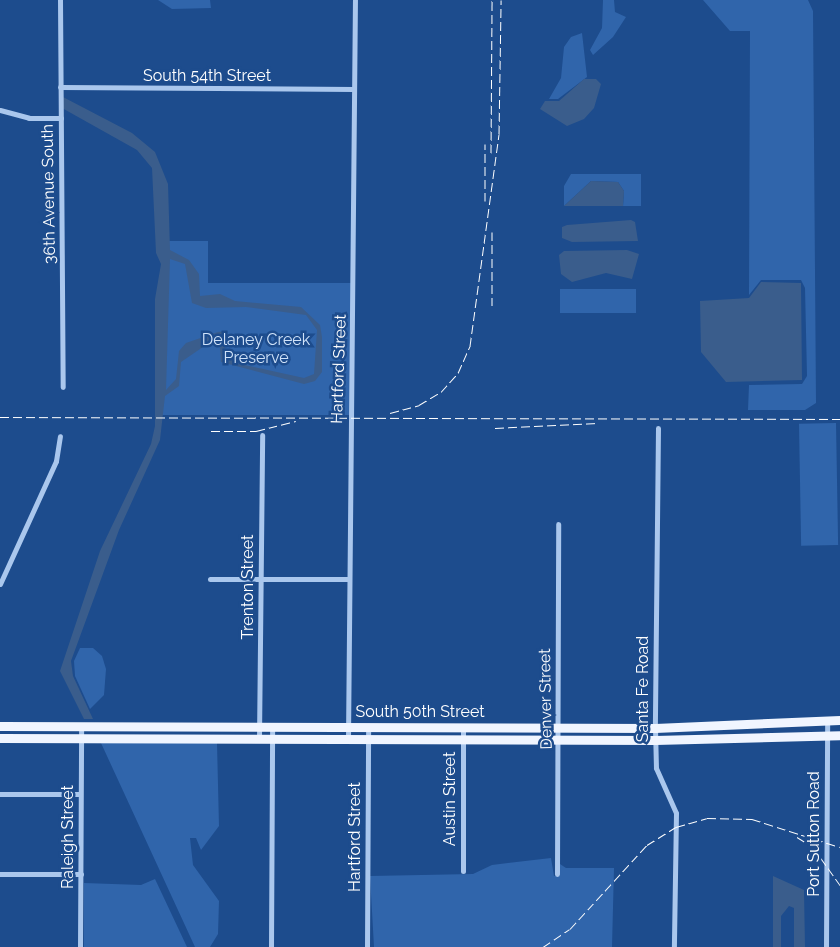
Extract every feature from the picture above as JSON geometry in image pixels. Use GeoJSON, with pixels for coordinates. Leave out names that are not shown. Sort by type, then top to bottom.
{"type":"FeatureCollection","features":[{"type":"Feature","properties":{"kind":"main road","name":"South 50th Street"},"geometry":{"type":"LineString","coordinates":[[0,726],[655,728],[840,720]]}},
{"type":"Feature","properties":{"kind":"main road","name":"South 50th Street"},"geometry":{"type":"LineString","coordinates":[[0,738],[655,740],[840,735]]}},
{"type":"Feature","properties":{"kind":"street","name":"36th Avenue South"},"geometry":{"type":"LineString","coordinates":[[60,0],[63,387]]}},
{"type":"Feature","properties":{"kind":"street","name":"Hartford Street"},"geometry":{"type":"LineString","coordinates":[[348,739],[348,579],[355,0]]}},
{"type":"Feature","properties":{"kind":"street","name":"South 54th Street"},"geometry":{"type":"LineString","coordinates":[[60,87],[354,89]]}},
{"type":"Feature","properties":{"kind":"street"},"geometry":{"type":"LineString","coordinates":[[0,110],[29,118],[61,118]]}},
{"type":"Feature","properties":{"kind":"street","name":"Santa Fe Road"},"geometry":{"type":"LineString","coordinates":[[658,428],[655,740],[656,768],[676,813],[674,947]]}},
{"type":"Feature","properties":{"kind":"street","name":"Trenton Street"},"geometry":{"type":"LineString","coordinates":[[259,739],[262,435]]}},
{"type":"Feature","properties":{"kind":"street"},"geometry":{"type":"LineString","coordinates":[[0,584],[56,461],[60,436]]}},
{"type":"Feature","properties":{"kind":"street","name":"Denver Street"},"geometry":{"type":"LineString","coordinates":[[557,874],[560,740],[558,728],[558,524]]}},
{"type":"Feature","properties":{"kind":"street"},"geometry":{"type":"LineString","coordinates":[[210,579],[348,579]]}},
{"type":"Feature","properties":{"kind":"street","name":"Port Sutton Road"},"geometry":{"type":"LineString","coordinates":[[826,947],[827,720]]}},
{"type":"Feature","properties":{"kind":"street","name":"Raleigh Street"},"geometry":{"type":"LineString","coordinates":[[80,947],[81,726]]}},
{"type":"Feature","properties":{"kind":"street"},"geometry":{"type":"LineString","coordinates":[[176,727],[176,739]]}},
{"type":"Feature","properties":{"kind":"street"},"geometry":{"type":"LineString","coordinates":[[271,947],[272,727]]}},
{"type":"Feature","properties":{"kind":"street","name":"Hartford Street"},"geometry":{"type":"LineString","coordinates":[[367,947],[368,727]]}},
{"type":"Feature","properties":{"kind":"street","name":"Austin Street"},"geometry":{"type":"LineString","coordinates":[[463,728],[463,871]]}},
{"type":"Feature","properties":{"kind":"street"},"geometry":{"type":"LineString","coordinates":[[0,794],[80,794]]}},
{"type":"Feature","properties":{"kind":"street"},"geometry":{"type":"LineString","coordinates":[[0,874],[81,874]]}},
{"type":"Feature","properties":{"kind":"green space"},"geometry":{"type":"Polygon","coordinates":[[[158,0],[210,0],[211,8],[172,9],[158,0]]]}},
{"type":"Feature","properties":{"kind":"green space"},"geometry":{"type":"Polygon","coordinates":[[[603,0],[614,0],[615,12],[626,17],[613,37],[593,55],[590,50],[602,28],[603,0]]]}},
{"type":"Feature","properties":{"kind":"green space"},"geometry":{"type":"Polygon","coordinates":[[[703,0],[808,0],[813,11],[816,403],[805,410],[748,410],[749,385],[802,384],[807,376],[805,288],[801,280],[761,280],[749,295],[750,31],[730,31],[703,0]]]}},
{"type":"Feature","properties":{"kind":"green space"},"geometry":{"type":"Polygon","coordinates":[[[582,33],[587,77],[558,99],[549,99],[561,78],[564,47],[571,37],[582,33]]]}},
{"type":"Feature","properties":{"kind":"green space"},"geometry":{"type":"Polygon","coordinates":[[[571,174],[641,174],[641,206],[623,206],[624,191],[618,182],[591,181],[564,206],[564,186],[571,174]]]}},
{"type":"Feature","properties":{"kind":"green space","name":"Delaney Creek Preserve"},"geometry":{"type":"Polygon","coordinates":[[[161,241],[208,241],[208,283],[351,283],[350,415],[161,415],[161,241]]]}},
{"type":"Feature","properties":{"kind":"green space"},"geometry":{"type":"Polygon","coordinates":[[[560,289],[636,289],[636,313],[560,313],[560,289]]]}},
{"type":"Feature","properties":{"kind":"green space"},"geometry":{"type":"Polygon","coordinates":[[[836,423],[838,545],[801,546],[799,424],[836,423]]]}},
{"type":"Feature","properties":{"kind":"green space"},"geometry":{"type":"Polygon","coordinates":[[[80,648],[93,648],[102,656],[106,669],[104,695],[90,709],[75,676],[74,661],[80,648]]]}},
{"type":"Feature","properties":{"kind":"green space"},"geometry":{"type":"Polygon","coordinates":[[[101,743],[217,743],[219,826],[201,850],[196,838],[190,838],[193,865],[219,901],[218,934],[210,947],[195,947],[101,743]]]}},
{"type":"Feature","properties":{"kind":"green space"},"geometry":{"type":"Polygon","coordinates":[[[551,858],[554,876],[560,876],[560,864],[566,868],[614,868],[612,947],[374,947],[370,876],[473,874],[492,865],[551,858]]]}},
{"type":"Feature","properties":{"kind":"green space"},"geometry":{"type":"Polygon","coordinates":[[[155,879],[187,947],[84,947],[84,883],[141,885],[155,879]]]}},
{"type":"Feature","properties":{"kind":"shaded area"},"geometry":{"type":"Polygon","coordinates":[[[584,79],[596,79],[601,84],[594,108],[584,119],[567,126],[540,109],[545,101],[559,101],[584,79]]]}},
{"type":"Feature","properties":{"kind":"shaded area"},"geometry":{"type":"Polygon","coordinates":[[[63,97],[132,133],[155,152],[168,184],[170,250],[189,260],[199,274],[200,296],[220,294],[235,301],[301,307],[320,325],[322,337],[322,372],[315,381],[304,384],[221,362],[219,336],[181,362],[179,386],[165,396],[160,440],[119,530],[71,661],[73,676],[93,719],[84,719],[60,671],[100,551],[151,444],[155,426],[155,299],[161,264],[156,253],[152,168],[137,150],[62,108],[63,97]],[[170,259],[166,390],[176,379],[179,351],[186,343],[226,331],[225,353],[236,363],[304,378],[314,374],[317,330],[306,315],[246,307],[206,308],[192,303],[185,264],[170,259]]]}},
{"type":"Feature","properties":{"kind":"shaded area"},"geometry":{"type":"Polygon","coordinates":[[[591,181],[618,182],[624,191],[623,206],[564,206],[591,181]]]}},
{"type":"Feature","properties":{"kind":"shaded area"},"geometry":{"type":"Polygon","coordinates":[[[631,220],[635,222],[638,241],[572,242],[562,238],[562,227],[567,225],[631,220]]]}},
{"type":"Feature","properties":{"kind":"shaded area"},"geometry":{"type":"Polygon","coordinates":[[[627,250],[639,254],[632,279],[606,273],[572,282],[561,274],[559,255],[564,251],[627,250]]]}},
{"type":"Feature","properties":{"kind":"shaded area"},"geometry":{"type":"Polygon","coordinates":[[[761,282],[801,283],[802,380],[726,382],[701,352],[700,301],[749,298],[761,282]]]}},
{"type":"Feature","properties":{"kind":"shaded area"},"geometry":{"type":"Polygon","coordinates":[[[773,876],[804,890],[805,947],[794,947],[794,908],[789,906],[781,916],[781,947],[773,947],[773,876]]]}},
{"type":"Feature","properties":{"kind":"railway"},"geometry":{"type":"LineString","coordinates":[[491,153],[492,0]]}},
{"type":"Feature","properties":{"kind":"railway"},"geometry":{"type":"LineString","coordinates":[[390,413],[419,405],[441,392],[458,373],[470,346],[499,134],[501,0]]}},
{"type":"Feature","properties":{"kind":"railway"},"geometry":{"type":"LineString","coordinates":[[485,144],[485,201]]}},
{"type":"Feature","properties":{"kind":"railway"},"geometry":{"type":"LineString","coordinates":[[492,232],[492,306]]}},
{"type":"Feature","properties":{"kind":"railway"},"geometry":{"type":"LineString","coordinates":[[0,417],[840,419]]}},
{"type":"Feature","properties":{"kind":"railway"},"geometry":{"type":"LineString","coordinates":[[211,431],[256,431],[296,421]]}},
{"type":"Feature","properties":{"kind":"railway"},"geometry":{"type":"LineString","coordinates":[[495,428],[598,423]]}},
{"type":"Feature","properties":{"kind":"railway"},"geometry":{"type":"LineString","coordinates":[[543,947],[570,929],[647,845],[676,827],[707,818],[752,819],[840,847]]}},
{"type":"Feature","properties":{"kind":"railway"},"geometry":{"type":"LineString","coordinates":[[797,837],[813,847],[840,885]]}}]}
